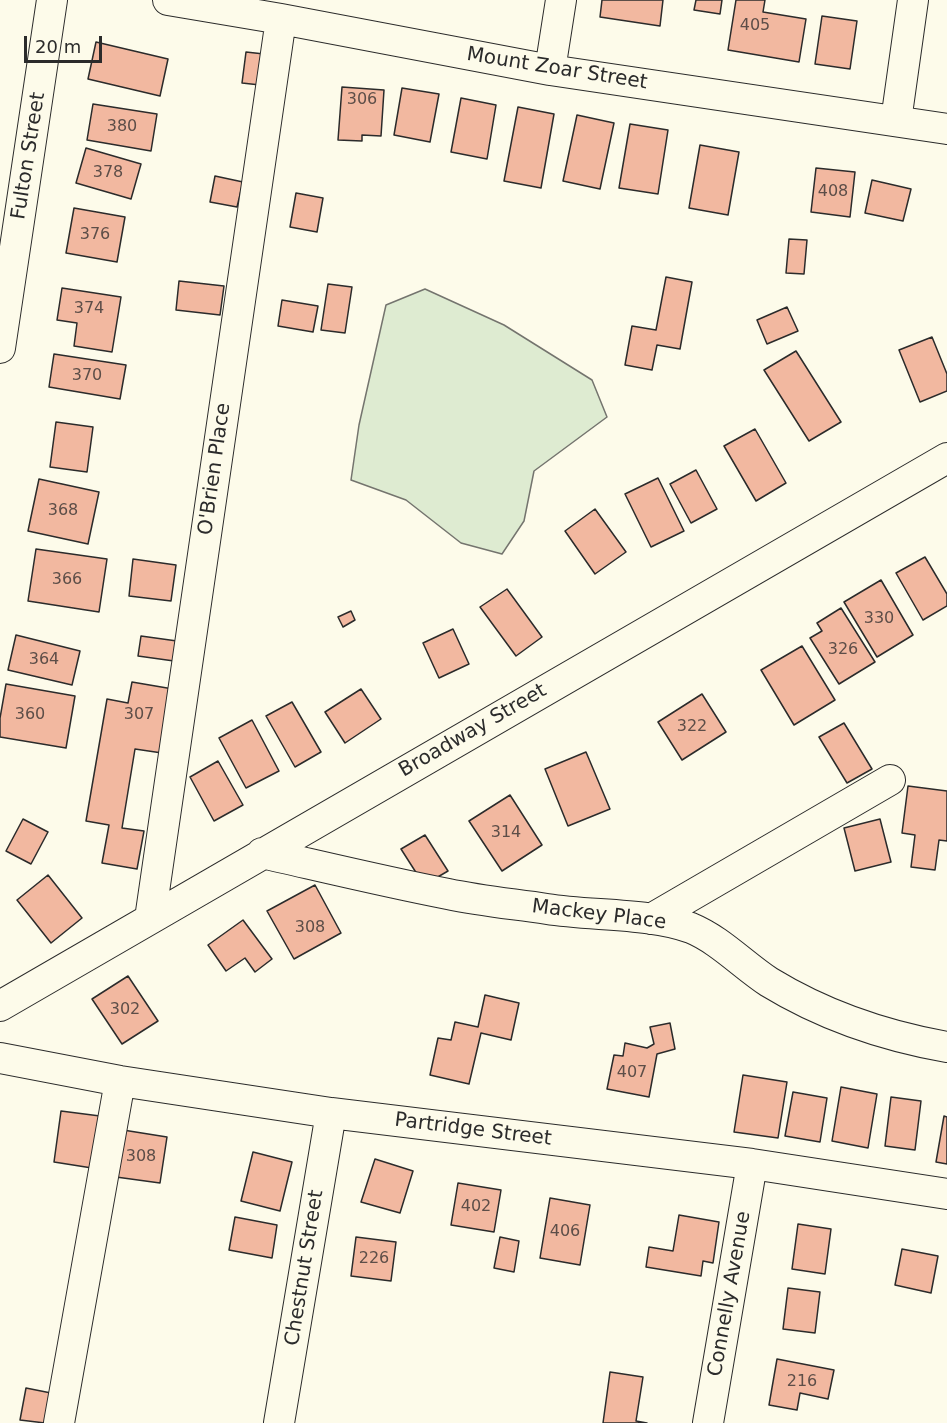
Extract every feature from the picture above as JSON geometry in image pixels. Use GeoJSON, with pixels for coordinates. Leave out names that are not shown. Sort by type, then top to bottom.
{"type":"FeatureCollection","features":[{"type":"Feature","properties":{"kind":"street","name":"Fulton Street"},"geometry":{"type":"LineString","coordinates":[[0,348],[52,0]]}},
{"type":"Feature","properties":{"kind":"street","name":"Mount Zoar Street"},"geometry":{"type":"LineString","coordinates":[[168,0],[550,70],[947,129]]}},
{"type":"Feature","properties":{"kind":"street"},"geometry":{"type":"LineString","coordinates":[[550,70],[561,0]]}},
{"type":"Feature","properties":{"kind":"street"},"geometry":{"type":"LineString","coordinates":[[896,121],[913,0]]}},
{"type":"Feature","properties":{"kind":"street","name":"O'Brien Place"},"geometry":{"type":"LineString","coordinates":[[150,919],[281,19]]}},
{"type":"Feature","properties":{"kind":"street","name":"Broadway Street"},"geometry":{"type":"LineString","coordinates":[[0,1006],[947,458]]}},
{"type":"Feature","properties":{"kind":"street"},"geometry":{"type":"LineString","coordinates":[[651,919],[890,780]]}},
{"type":"Feature","properties":{"kind":"street","name":"Mackey Place"},"geometry":{"type":"LineString","coordinates":[[262,853],[450,895],[578,914],[651,919],[691,928],[725,949],[770,982],[851,1022],[909,1040],[947,1047]]}},
{"type":"Feature","properties":{"kind":"street","name":"Partridge Street"},"geometry":{"type":"LineString","coordinates":[[0,1058],[120,1082],[331,1113],[752,1164],[947,1194]]}},
{"type":"Feature","properties":{"kind":"street"},"geometry":{"type":"LineString","coordinates":[[59,1423],[120,1082]]}},
{"type":"Feature","properties":{"kind":"street","name":"Chestnut Street"},"geometry":{"type":"LineString","coordinates":[[279,1423],[331,1113]]}},
{"type":"Feature","properties":{"kind":"street","name":"Connelly Avenue"},"geometry":{"type":"LineString","coordinates":[[708,1423],[752,1164]]}},
{"type":"Feature","properties":{"kind":"green space"},"geometry":{"type":"Polygon","coordinates":[[[425,289],[504,325],[592,380],[607,417],[534,471],[524,521],[502,554],[461,543],[406,500],[351,480],[359,425],[386,305],[425,289]]]}},
{"type":"Feature","properties":{"kind":"building"},"geometry":{"type":"Polygon","coordinates":[[[602,0],[663,0],[660,26],[600,17],[602,0]]]}},
{"type":"Feature","properties":{"kind":"building"},"geometry":{"type":"Polygon","coordinates":[[[696,0],[722,0],[720,14],[694,10],[696,0]]]}},
{"type":"Feature","properties":{"kind":"building"},"geometry":{"type":"Polygon","coordinates":[[[736,0],[765,0],[763,12],[806,19],[799,62],[728,50],[736,0]]]}},
{"type":"Feature","properties":{"kind":"building"},"geometry":{"type":"Polygon","coordinates":[[[822,16],[857,21],[850,69],[815,64],[822,16]]]}},
{"type":"Feature","properties":{"kind":"building"},"geometry":{"type":"Polygon","coordinates":[[[96,42],[168,59],[160,96],[88,79],[96,42]]]}},
{"type":"Feature","properties":{"kind":"building"},"geometry":{"type":"Polygon","coordinates":[[[246,52],[264,54],[260,85],[242,83],[246,52]]]}},
{"type":"Feature","properties":{"kind":"building"},"geometry":{"type":"Polygon","coordinates":[[[342,87],[384,90],[381,136],[362,135],[362,141],[338,140],[342,87]]]}},
{"type":"Feature","properties":{"kind":"building"},"geometry":{"type":"Polygon","coordinates":[[[402,88],[439,94],[430,142],[394,135],[402,88]]]}},
{"type":"Feature","properties":{"kind":"building"},"geometry":{"type":"Polygon","coordinates":[[[461,98],[496,105],[487,159],[451,152],[461,98]]]}},
{"type":"Feature","properties":{"kind":"building"},"geometry":{"type":"Polygon","coordinates":[[[93,104],[157,114],[151,151],[87,140],[93,104]]]}},
{"type":"Feature","properties":{"kind":"building"},"geometry":{"type":"Polygon","coordinates":[[[518,107],[554,114],[541,188],[504,181],[518,107]]]}},
{"type":"Feature","properties":{"kind":"building"},"geometry":{"type":"Polygon","coordinates":[[[577,115],[614,123],[600,189],[563,181],[577,115]]]}},
{"type":"Feature","properties":{"kind":"building"},"geometry":{"type":"Polygon","coordinates":[[[630,124],[668,130],[658,194],[619,188],[630,124]]]}},
{"type":"Feature","properties":{"kind":"building"},"geometry":{"type":"Polygon","coordinates":[[[700,145],[739,152],[728,215],[689,208],[700,145]]]}},
{"type":"Feature","properties":{"kind":"building"},"geometry":{"type":"Polygon","coordinates":[[[86,148],[141,164],[131,199],[76,183],[86,148]]]}},
{"type":"Feature","properties":{"kind":"building"},"geometry":{"type":"Polygon","coordinates":[[[816,168],[855,172],[850,217],[811,212],[816,168]]]}},
{"type":"Feature","properties":{"kind":"building"},"geometry":{"type":"Polygon","coordinates":[[[215,176],[243,182],[237,207],[210,202],[215,176]]]}},
{"type":"Feature","properties":{"kind":"building"},"geometry":{"type":"Polygon","coordinates":[[[872,180],[911,189],[903,221],[865,213],[872,180]]]}},
{"type":"Feature","properties":{"kind":"building"},"geometry":{"type":"Polygon","coordinates":[[[296,193],[323,198],[317,232],[290,227],[296,193]]]}},
{"type":"Feature","properties":{"kind":"building"},"geometry":{"type":"Polygon","coordinates":[[[74,208],[125,217],[117,262],[66,253],[74,208]]]}},
{"type":"Feature","properties":{"kind":"building"},"geometry":{"type":"Polygon","coordinates":[[[789,239],[807,240],[804,274],[786,273],[789,239]]]}},
{"type":"Feature","properties":{"kind":"building"},"geometry":{"type":"Polygon","coordinates":[[[666,277],[692,282],[680,349],[657,345],[652,370],[625,365],[632,326],[656,330],[666,277]]]}},
{"type":"Feature","properties":{"kind":"building"},"geometry":{"type":"Polygon","coordinates":[[[179,281],[224,286],[220,315],[176,310],[179,281]]]}},
{"type":"Feature","properties":{"kind":"building"},"geometry":{"type":"Polygon","coordinates":[[[328,284],[352,287],[345,333],[321,330],[328,284]]]}},
{"type":"Feature","properties":{"kind":"building"},"geometry":{"type":"Polygon","coordinates":[[[62,288],[121,297],[112,352],[74,346],[77,323],[57,320],[62,288]]]}},
{"type":"Feature","properties":{"kind":"building"},"geometry":{"type":"Polygon","coordinates":[[[282,300],[318,306],[313,332],[278,326],[282,300]]]}},
{"type":"Feature","properties":{"kind":"building"},"geometry":{"type":"Polygon","coordinates":[[[787,307],[798,331],[767,344],[757,320],[787,307]]]}},
{"type":"Feature","properties":{"kind":"building"},"geometry":{"type":"Polygon","coordinates":[[[932,337],[947,374],[947,391],[920,402],[899,350],[932,337]]]}},
{"type":"Feature","properties":{"kind":"building"},"geometry":{"type":"Polygon","coordinates":[[[796,351],[841,422],[809,441],[764,370],[796,351]]]}},
{"type":"Feature","properties":{"kind":"building"},"geometry":{"type":"Polygon","coordinates":[[[54,354],[126,365],[120,399],[49,387],[54,354]]]}},
{"type":"Feature","properties":{"kind":"building"},"geometry":{"type":"Polygon","coordinates":[[[56,422],[93,427],[87,472],[50,467],[56,422]]]}},
{"type":"Feature","properties":{"kind":"building"},"geometry":{"type":"Polygon","coordinates":[[[755,429],[786,483],[756,501],[724,446],[755,429]]]}},
{"type":"Feature","properties":{"kind":"building"},"geometry":{"type":"Polygon","coordinates":[[[696,470],[717,509],[691,523],[670,484],[696,470]]]}},
{"type":"Feature","properties":{"kind":"building"},"geometry":{"type":"Polygon","coordinates":[[[658,478],[684,531],[651,547],[625,494],[658,478]]]}},
{"type":"Feature","properties":{"kind":"building"},"geometry":{"type":"Polygon","coordinates":[[[39,479],[99,492],[88,544],[28,531],[39,479]]]}},
{"type":"Feature","properties":{"kind":"building"},"geometry":{"type":"Polygon","coordinates":[[[595,509],[626,552],[595,574],[565,531],[595,509]]]}},
{"type":"Feature","properties":{"kind":"building"},"geometry":{"type":"Polygon","coordinates":[[[36,549],[107,559],[99,612],[28,601],[36,549]]]}},
{"type":"Feature","properties":{"kind":"building"},"geometry":{"type":"Polygon","coordinates":[[[925,557],[947,594],[947,606],[923,620],[896,573],[925,557]]]}},
{"type":"Feature","properties":{"kind":"building"},"geometry":{"type":"Polygon","coordinates":[[[133,559],[176,565],[171,601],[129,596],[133,559]]]}},
{"type":"Feature","properties":{"kind":"building"},"geometry":{"type":"Polygon","coordinates":[[[881,580],[913,635],[877,657],[844,602],[881,580]]]}},
{"type":"Feature","properties":{"kind":"building"},"geometry":{"type":"Polygon","coordinates":[[[507,589],[542,637],[516,656],[480,607],[507,589]]]}},
{"type":"Feature","properties":{"kind":"building"},"geometry":{"type":"Polygon","coordinates":[[[841,608],[875,662],[839,684],[810,638],[822,631],[817,623],[841,608]]]}},
{"type":"Feature","properties":{"kind":"building"},"geometry":{"type":"Polygon","coordinates":[[[351,611],[355,620],[343,627],[338,617],[351,611]]]}},
{"type":"Feature","properties":{"kind":"building"},"geometry":{"type":"Polygon","coordinates":[[[453,629],[469,664],[439,678],[423,643],[453,629]]]}},
{"type":"Feature","properties":{"kind":"building"},"geometry":{"type":"Polygon","coordinates":[[[16,635],[80,651],[72,685],[8,670],[16,635]]]}},
{"type":"Feature","properties":{"kind":"building"},"geometry":{"type":"Polygon","coordinates":[[[141,636],[177,641],[174,661],[138,656],[141,636]]]}},
{"type":"Feature","properties":{"kind":"building"},"geometry":{"type":"Polygon","coordinates":[[[802,646],[835,700],[794,725],[761,670],[802,646]]]}},
{"type":"Feature","properties":{"kind":"building"},"geometry":{"type":"Polygon","coordinates":[[[132,682],[173,689],[162,753],[135,749],[122,828],[144,831],[137,869],[102,863],[109,825],[86,821],[107,699],[128,703],[132,682]]]}},
{"type":"Feature","properties":{"kind":"building"},"geometry":{"type":"Polygon","coordinates":[[[6,684],[75,696],[66,748],[0,737],[0,718],[6,684]]]}},
{"type":"Feature","properties":{"kind":"building"},"geometry":{"type":"Polygon","coordinates":[[[361,689],[381,719],[345,743],[325,712],[361,689]]]}},
{"type":"Feature","properties":{"kind":"building"},"geometry":{"type":"Polygon","coordinates":[[[702,694],[726,732],[682,760],[658,722],[702,694]]]}},
{"type":"Feature","properties":{"kind":"building"},"geometry":{"type":"Polygon","coordinates":[[[292,702],[321,752],[295,767],[266,716],[292,702]]]}},
{"type":"Feature","properties":{"kind":"building"},"geometry":{"type":"Polygon","coordinates":[[[252,720],[279,771],[246,788],[219,738],[252,720]]]}},
{"type":"Feature","properties":{"kind":"building"},"geometry":{"type":"Polygon","coordinates":[[[844,723],[872,769],[847,783],[819,737],[844,723]]]}},
{"type":"Feature","properties":{"kind":"building"},"geometry":{"type":"Polygon","coordinates":[[[586,752],[610,809],[568,826],[545,769],[586,752]]]}},
{"type":"Feature","properties":{"kind":"building"},"geometry":{"type":"Polygon","coordinates":[[[218,761],[243,805],[214,821],[190,777],[218,761]]]}},
{"type":"Feature","properties":{"kind":"building"},"geometry":{"type":"Polygon","coordinates":[[[908,786],[947,791],[947,841],[939,840],[935,870],[911,867],[915,835],[902,833],[908,786]]]}},
{"type":"Feature","properties":{"kind":"building"},"geometry":{"type":"Polygon","coordinates":[[[510,795],[542,845],[502,871],[469,821],[510,795]]]}},
{"type":"Feature","properties":{"kind":"building"},"geometry":{"type":"Polygon","coordinates":[[[23,819],[48,832],[31,864],[6,851],[23,819]]]}},
{"type":"Feature","properties":{"kind":"building"},"geometry":{"type":"Polygon","coordinates":[[[880,819],[891,862],[855,871],[844,828],[880,819]]]}},
{"type":"Feature","properties":{"kind":"building"},"geometry":{"type":"Polygon","coordinates":[[[425,835],[448,871],[424,885],[401,849],[425,835]]]}},
{"type":"Feature","properties":{"kind":"building"},"geometry":{"type":"Polygon","coordinates":[[[48,875],[82,918],[51,943],[17,900],[48,875]]]}},
{"type":"Feature","properties":{"kind":"building"},"geometry":{"type":"Polygon","coordinates":[[[315,885],[341,933],[294,959],[267,911],[315,885]]]}},
{"type":"Feature","properties":{"kind":"building"},"geometry":{"type":"Polygon","coordinates":[[[243,920],[272,959],[255,972],[245,958],[226,971],[208,945],[243,920]]]}},
{"type":"Feature","properties":{"kind":"building"},"geometry":{"type":"Polygon","coordinates":[[[128,976],[158,1021],[122,1044],[92,999],[128,976]]]}},
{"type":"Feature","properties":{"kind":"building"},"geometry":{"type":"Polygon","coordinates":[[[485,995],[519,1003],[511,1040],[481,1033],[469,1084],[430,1075],[438,1038],[451,1040],[455,1022],[478,1027],[485,995]]]}},
{"type":"Feature","properties":{"kind":"building"},"geometry":{"type":"Polygon","coordinates":[[[670,1023],[675,1049],[657,1054],[649,1097],[607,1089],[614,1055],[623,1056],[625,1043],[647,1048],[654,1044],[650,1027],[670,1023]]]}},
{"type":"Feature","properties":{"kind":"building"},"geometry":{"type":"Polygon","coordinates":[[[743,1075],[787,1082],[778,1138],[734,1132],[743,1075]]]}},
{"type":"Feature","properties":{"kind":"building"},"geometry":{"type":"Polygon","coordinates":[[[841,1087],[877,1094],[868,1148],[832,1141],[841,1087]]]}},
{"type":"Feature","properties":{"kind":"building"},"geometry":{"type":"Polygon","coordinates":[[[793,1092],[827,1098],[820,1142],[785,1136],[793,1092]]]}},
{"type":"Feature","properties":{"kind":"building"},"geometry":{"type":"Polygon","coordinates":[[[891,1097],[921,1101],[915,1150],[885,1146],[891,1097]]]}},
{"type":"Feature","properties":{"kind":"building"},"geometry":{"type":"Polygon","coordinates":[[[61,1111],[100,1116],[92,1168],[54,1162],[61,1111]]]}},
{"type":"Feature","properties":{"kind":"building"},"geometry":{"type":"Polygon","coordinates":[[[944,1116],[947,1117],[947,1164],[936,1162],[944,1116]]]}},
{"type":"Feature","properties":{"kind":"building"},"geometry":{"type":"Polygon","coordinates":[[[123,1130],[167,1137],[160,1183],[116,1177],[123,1130]]]}},
{"type":"Feature","properties":{"kind":"building"},"geometry":{"type":"Polygon","coordinates":[[[253,1152],[292,1162],[280,1211],[241,1201],[253,1152]]]}},
{"type":"Feature","properties":{"kind":"building"},"geometry":{"type":"Polygon","coordinates":[[[375,1159],[413,1171],[400,1213],[361,1202],[375,1159]]]}},
{"type":"Feature","properties":{"kind":"building"},"geometry":{"type":"Polygon","coordinates":[[[458,1183],[501,1190],[494,1232],[451,1225],[458,1183]]]}},
{"type":"Feature","properties":{"kind":"building"},"geometry":{"type":"Polygon","coordinates":[[[550,1198],[590,1205],[580,1265],[540,1258],[550,1198]]]}},
{"type":"Feature","properties":{"kind":"building"},"geometry":{"type":"Polygon","coordinates":[[[679,1215],[719,1222],[713,1263],[703,1261],[701,1276],[646,1267],[649,1247],[673,1251],[679,1215]]]}},
{"type":"Feature","properties":{"kind":"building"},"geometry":{"type":"Polygon","coordinates":[[[235,1217],[277,1225],[272,1258],[229,1250],[235,1217]]]}},
{"type":"Feature","properties":{"kind":"building"},"geometry":{"type":"Polygon","coordinates":[[[798,1224],[831,1229],[825,1274],[792,1269],[798,1224]]]}},
{"type":"Feature","properties":{"kind":"building"},"geometry":{"type":"Polygon","coordinates":[[[356,1237],[396,1242],[391,1281],[351,1276],[356,1237]]]}},
{"type":"Feature","properties":{"kind":"building"},"geometry":{"type":"Polygon","coordinates":[[[500,1237],[519,1241],[514,1272],[494,1268],[500,1237]]]}},
{"type":"Feature","properties":{"kind":"building"},"geometry":{"type":"Polygon","coordinates":[[[902,1249],[938,1256],[931,1293],[895,1285],[902,1249]]]}},
{"type":"Feature","properties":{"kind":"building"},"geometry":{"type":"Polygon","coordinates":[[[788,1288],[820,1292],[815,1333],[783,1329],[788,1288]]]}},
{"type":"Feature","properties":{"kind":"building"},"geometry":{"type":"Polygon","coordinates":[[[777,1359],[834,1370],[828,1399],[800,1393],[797,1410],[769,1405],[777,1359]]]}},
{"type":"Feature","properties":{"kind":"building"},"geometry":{"type":"Polygon","coordinates":[[[610,1372],[643,1377],[636,1421],[647,1423],[603,1423],[610,1372]]]}},
{"type":"Feature","properties":{"kind":"building"},"geometry":{"type":"Polygon","coordinates":[[[26,1388],[51,1393],[45,1423],[20,1420],[26,1388]]]}}]}
